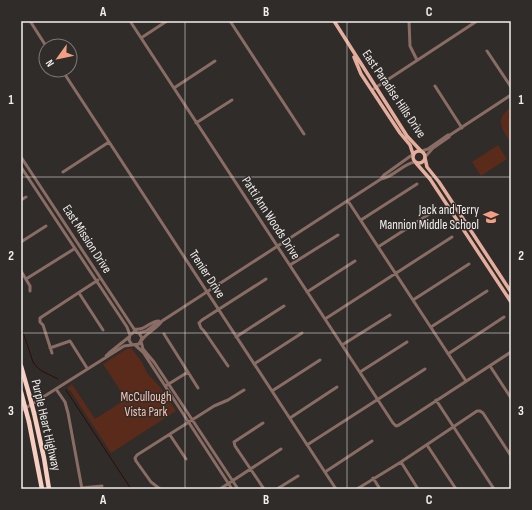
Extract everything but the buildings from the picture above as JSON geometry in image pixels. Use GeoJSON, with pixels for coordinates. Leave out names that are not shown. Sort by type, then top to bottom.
{"type":"FeatureCollection","features":[{"type":"Feature","properties":{"kind":"highway","name":"Purple Heart Highway"},"geometry":{"type":"LineString","coordinates":[[21,366],[34,413],[49,489]]}},
{"type":"Feature","properties":{"kind":"highway","name":"Purple Heart Highway"},"geometry":{"type":"LineString","coordinates":[[21,391],[29,422],[42,489]]}},
{"type":"Feature","properties":{"kind":"main road","name":"East Paradise Hills Drive"},"geometry":{"type":"LineString","coordinates":[[334,21],[351,48],[373,89],[402,136],[410,145],[412,155]]}},
{"type":"Feature","properties":{"kind":"main road","name":"East Paradise Hills Drive"},"geometry":{"type":"LineString","coordinates":[[373,89],[409,140],[421,151]]}},
{"type":"Feature","properties":{"kind":"main road"},"geometry":{"type":"LineString","coordinates":[[417,151],[421,151],[425,158],[422,163],[415,162],[412,155],[417,151]]}},
{"type":"Feature","properties":{"kind":"main road","name":"East Paradise Hills Drive"},"geometry":{"type":"LineString","coordinates":[[425,158],[427,168],[440,182],[510,294],[511,302]]}},
{"type":"Feature","properties":{"kind":"main road","name":"East Paradise Hills Drive"},"geometry":{"type":"LineString","coordinates":[[415,162],[430,179],[510,294]]}},
{"type":"Feature","properties":{"kind":"street"},"geometry":{"type":"LineString","coordinates":[[30,21],[41,38]]}},
{"type":"Feature","properties":{"kind":"street","name":"Patti Ann Woods Drive"},"geometry":{"type":"LineString","coordinates":[[130,21],[378,399],[392,423],[396,426],[399,425],[436,400]]}},
{"type":"Feature","properties":{"kind":"street"},"geometry":{"type":"LineString","coordinates":[[141,38],[167,21]]}},
{"type":"Feature","properties":{"kind":"street"},"geometry":{"type":"LineString","coordinates":[[230,21],[304,134]]}},
{"type":"Feature","properties":{"kind":"street"},"geometry":{"type":"LineString","coordinates":[[409,21],[410,46],[417,60]]}},
{"type":"Feature","properties":{"kind":"street"},"geometry":{"type":"LineString","coordinates":[[468,21],[470,25]]}},
{"type":"Feature","properties":{"kind":"street"},"geometry":{"type":"LineString","coordinates":[[373,89],[477,21]]}},
{"type":"Feature","properties":{"kind":"street"},"geometry":{"type":"LineString","coordinates":[[487,51],[511,87]]}},
{"type":"Feature","properties":{"kind":"street"},"geometry":{"type":"LineString","coordinates":[[174,88],[215,60]]}},
{"type":"Feature","properties":{"kind":"street","name":"Trenier Drive"},"geometry":{"type":"LineString","coordinates":[[67,78],[336,489]]}},
{"type":"Feature","properties":{"kind":"street"},"geometry":{"type":"LineString","coordinates":[[435,86],[462,128]]}},
{"type":"Feature","properties":{"kind":"street"},"geometry":{"type":"LineString","coordinates":[[421,151],[428,149],[448,135],[462,128],[511,95]]}},
{"type":"Feature","properties":{"kind":"street"},"geometry":{"type":"LineString","coordinates":[[196,123],[232,100]]}},
{"type":"Feature","properties":{"kind":"street"},"geometry":{"type":"LineString","coordinates":[[425,158],[433,148],[450,135]]}},
{"type":"Feature","properties":{"kind":"street"},"geometry":{"type":"LineString","coordinates":[[63,172],[109,142]]}},
{"type":"Feature","properties":{"kind":"street"},"geometry":{"type":"LineString","coordinates":[[21,411],[106,356],[129,336],[144,332],[207,292],[381,179],[384,175],[412,155]]}},
{"type":"Feature","properties":{"kind":"street","name":"East Mission Drive"},"geometry":{"type":"LineString","coordinates":[[21,158],[100,279],[138,333]]}},
{"type":"Feature","properties":{"kind":"street"},"geometry":{"type":"LineString","coordinates":[[381,179],[386,178],[407,164],[415,162]]}},
{"type":"Feature","properties":{"kind":"street","name":"East Mission Drive"},"geometry":{"type":"LineString","coordinates":[[21,167],[96,282],[127,326],[129,336]]}},
{"type":"Feature","properties":{"kind":"street"},"geometry":{"type":"LineString","coordinates":[[361,220],[417,184]]}},
{"type":"Feature","properties":{"kind":"street"},"geometry":{"type":"LineString","coordinates":[[21,200],[26,197]]}},
{"type":"Feature","properties":{"kind":"street"},"geometry":{"type":"LineString","coordinates":[[348,201],[466,381]]}},
{"type":"Feature","properties":{"kind":"street"},"geometry":{"type":"LineString","coordinates":[[378,247],[434,211]]}},
{"type":"Feature","properties":{"kind":"street"},"geometry":{"type":"LineString","coordinates":[[21,242],[46,226]]}},
{"type":"Feature","properties":{"kind":"street"},"geometry":{"type":"LineString","coordinates":[[290,265],[338,235]]}},
{"type":"Feature","properties":{"kind":"street"},"geometry":{"type":"LineString","coordinates":[[325,318],[452,238]]}},
{"type":"Feature","properties":{"kind":"street"},"geometry":{"type":"LineString","coordinates":[[26,279],[74,248]]}},
{"type":"Feature","properties":{"kind":"street"},"geometry":{"type":"LineString","coordinates":[[307,292],[355,261]]}},
{"type":"Feature","properties":{"kind":"street"},"geometry":{"type":"LineString","coordinates":[[413,300],[469,264]]}},
{"type":"Feature","properties":{"kind":"street"},"geometry":{"type":"LineString","coordinates":[[21,271],[30,286],[30,290]]}},
{"type":"Feature","properties":{"kind":"street"},"geometry":{"type":"LineString","coordinates":[[52,353],[40,322],[40,318],[100,279]]}},
{"type":"Feature","properties":{"kind":"street"},"geometry":{"type":"LineString","coordinates":[[228,366],[199,323],[266,279]]}},
{"type":"Feature","properties":{"kind":"street"},"geometry":{"type":"LineString","coordinates":[[431,327],[487,291]]}},
{"type":"Feature","properties":{"kind":"street"},"geometry":{"type":"LineString","coordinates":[[79,293],[103,330]]}},
{"type":"Feature","properties":{"kind":"street"},"geometry":{"type":"LineString","coordinates":[[236,337],[284,306]]}},
{"type":"Feature","properties":{"kind":"street"},"geometry":{"type":"LineString","coordinates":[[342,346],[390,315]]}},
{"type":"Feature","properties":{"kind":"street"},"geometry":{"type":"LineString","coordinates":[[448,354],[504,318]]}},
{"type":"Feature","properties":{"kind":"street"},"geometry":{"type":"LineString","coordinates":[[134,328],[142,329],[155,322],[161,321]]}},
{"type":"Feature","properties":{"kind":"street"},"geometry":{"type":"LineString","coordinates":[[106,356],[125,346],[139,344],[147,333],[161,323],[161,321]]}},
{"type":"Feature","properties":{"kind":"street"},"geometry":{"type":"LineString","coordinates":[[138,333],[141,336],[143,348],[167,385],[188,422],[232,489]]}},
{"type":"Feature","properties":{"kind":"street"},"geometry":{"type":"LineString","coordinates":[[254,364],[302,333]]}},
{"type":"Feature","properties":{"kind":"street"},"geometry":{"type":"LineString","coordinates":[[164,334],[198,388]]}},
{"type":"Feature","properties":{"kind":"street"},"geometry":{"type":"LineString","coordinates":[[129,336],[130,342],[143,352],[193,420],[238,489]]}},
{"type":"Feature","properties":{"kind":"street"},"geometry":{"type":"LineString","coordinates":[[50,348],[70,341],[87,368]]}},
{"type":"Feature","properties":{"kind":"street"},"geometry":{"type":"LineString","coordinates":[[360,372],[407,342]]}},
{"type":"Feature","properties":{"kind":"street"},"geometry":{"type":"LineString","coordinates":[[494,489],[436,400],[511,352]]}},
{"type":"Feature","properties":{"kind":"street"},"geometry":{"type":"LineString","coordinates":[[272,391],[320,360]]}},
{"type":"Feature","properties":{"kind":"street"},"geometry":{"type":"LineString","coordinates":[[490,366],[511,398]]}},
{"type":"Feature","properties":{"kind":"street"},"geometry":{"type":"LineString","coordinates":[[307,445],[425,369]]}},
{"type":"Feature","properties":{"kind":"street"},"geometry":{"type":"LineString","coordinates":[[167,385],[188,372]]}},
{"type":"Feature","properties":{"kind":"street"},"geometry":{"type":"LineString","coordinates":[[290,418],[337,387]]}},
{"type":"Feature","properties":{"kind":"street"},"geometry":{"type":"LineString","coordinates":[[56,388],[66,406],[77,454],[82,489],[102,486]]}},
{"type":"Feature","properties":{"kind":"street"},"geometry":{"type":"LineString","coordinates":[[160,489],[149,479],[135,458],[137,455],[214,406],[228,400],[244,390]]}},
{"type":"Feature","properties":{"kind":"street"},"geometry":{"type":"LineString","coordinates":[[357,489],[401,462],[477,411],[483,413],[511,456]]}},
{"type":"Feature","properties":{"kind":"street"},"geometry":{"type":"LineString","coordinates":[[263,423],[234,442],[235,446],[264,489]]}},
{"type":"Feature","properties":{"kind":"street"},"geometry":{"type":"LineString","coordinates":[[170,435],[186,459]]}},
{"type":"Feature","properties":{"kind":"street"},"geometry":{"type":"LineString","coordinates":[[325,472],[372,441]]}},
{"type":"Feature","properties":{"kind":"street"},"geometry":{"type":"LineString","coordinates":[[427,445],[456,489]]}},
{"type":"Feature","properties":{"kind":"street"},"geometry":{"type":"LineString","coordinates":[[220,489],[281,449]]}},
{"type":"Feature","properties":{"kind":"street"},"geometry":{"type":"LineString","coordinates":[[401,462],[418,489]]}},
{"type":"Feature","properties":{"kind":"street"},"geometry":{"type":"LineString","coordinates":[[277,489],[298,476]]}},
{"type":"Feature","properties":{"kind":"street"},"geometry":{"type":"LineString","coordinates":[[373,478],[380,489]]}},
{"type":"Feature","properties":{"kind":"green space"},"geometry":{"type":"Polygon","coordinates":[[[511,107],[511,139],[509,140],[503,131],[501,119],[506,111],[511,107]]]}},
{"type":"Feature","properties":{"kind":"green space"},"geometry":{"type":"Polygon","coordinates":[[[498,145],[507,159],[481,176],[472,162],[498,145]]]}},
{"type":"Feature","properties":{"kind":"green space","name":"McCullough Vista Park"},"geometry":{"type":"Polygon","coordinates":[[[128,348],[132,349],[142,362],[147,373],[161,388],[176,411],[111,453],[70,390],[67,388],[72,384],[95,419],[126,399],[103,364],[128,348]]]}},
{"type":"Feature","properties":{"kind":"waterway"},"geometry":{"type":"LineString","coordinates":[[21,326],[35,365],[58,379]]}},
{"type":"Feature","properties":{"kind":"waterway"},"geometry":{"type":"LineString","coordinates":[[66,390],[131,489]]}},
{"type":"Feature","properties":{"kind":"place","name":"Jack and Terry Mannion Middle School"},"geometry":{"type":"Point","coordinates":[491,217]}}]}
